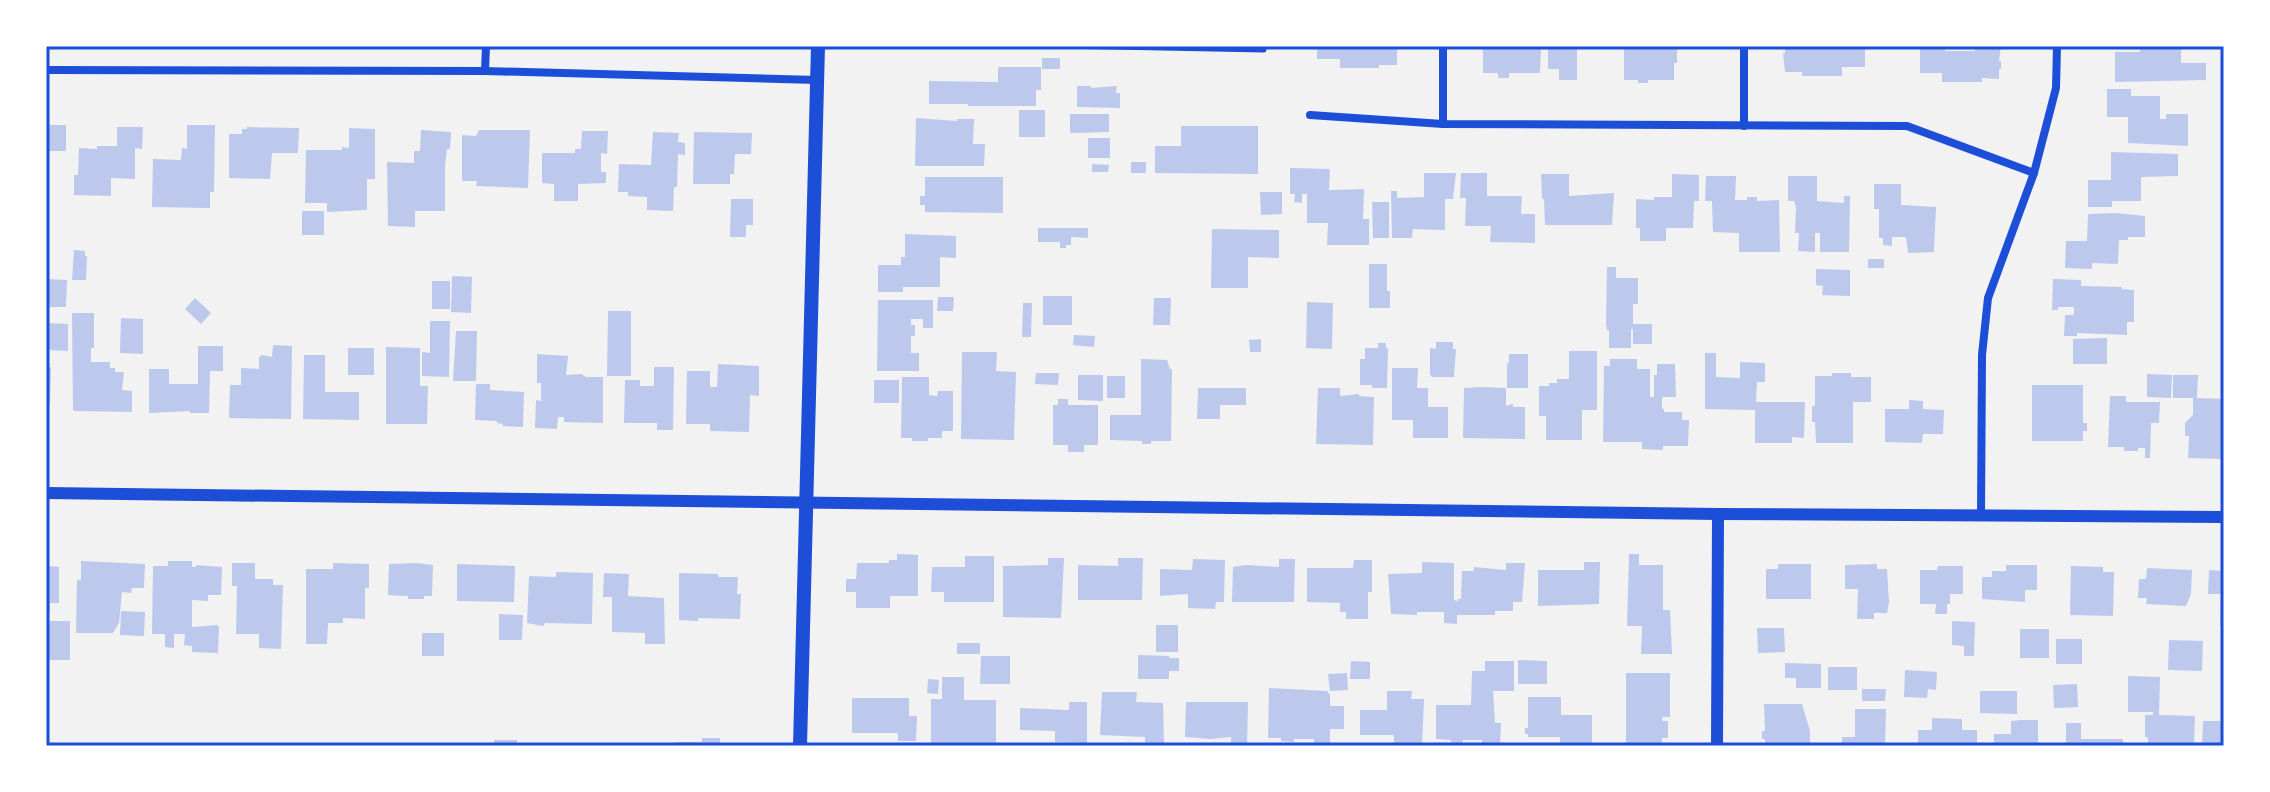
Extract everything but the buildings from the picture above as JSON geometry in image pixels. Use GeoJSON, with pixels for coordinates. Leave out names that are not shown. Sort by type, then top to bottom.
{"type":"FeatureCollection","features":[{"type":"Feature","properties":{"kind":"main road"},"geometry":{"type":"LineString","coordinates":[[800,746],[818,46]]}},
{"type":"Feature","properties":{"kind":"street"},"geometry":{"type":"LineString","coordinates":[[485,71],[486,46]]}},
{"type":"Feature","properties":{"kind":"street"},"geometry":{"type":"LineString","coordinates":[[1443,46],[1443,124]]}},
{"type":"Feature","properties":{"kind":"street"},"geometry":{"type":"LineString","coordinates":[[1744,46],[1744,126]]}},
{"type":"Feature","properties":{"kind":"street"},"geometry":{"type":"LineString","coordinates":[[1981,515],[1982,355],[1988,298],[2034,173],[2056,88],[2057,46]]}},
{"type":"Feature","properties":{"kind":"street"},"geometry":{"type":"LineString","coordinates":[[46,70],[485,71],[817,80]]}},
{"type":"Feature","properties":{"kind":"street"},"geometry":{"type":"LineString","coordinates":[[1310,115],[1443,124],[1907,126],[2034,173]]}},
{"type":"Feature","properties":{"kind":"street"},"geometry":{"type":"LineString","coordinates":[[46,493],[1718,514],[2224,517]]}},
{"type":"Feature","properties":{"kind":"street"},"geometry":{"type":"LineString","coordinates":[[1717,746],[1718,514]]}},
{"type":"Feature","properties":{"kind":"lane"},"geometry":{"type":"LineString","coordinates":[[1061,46],[1264,50]]}}]}
